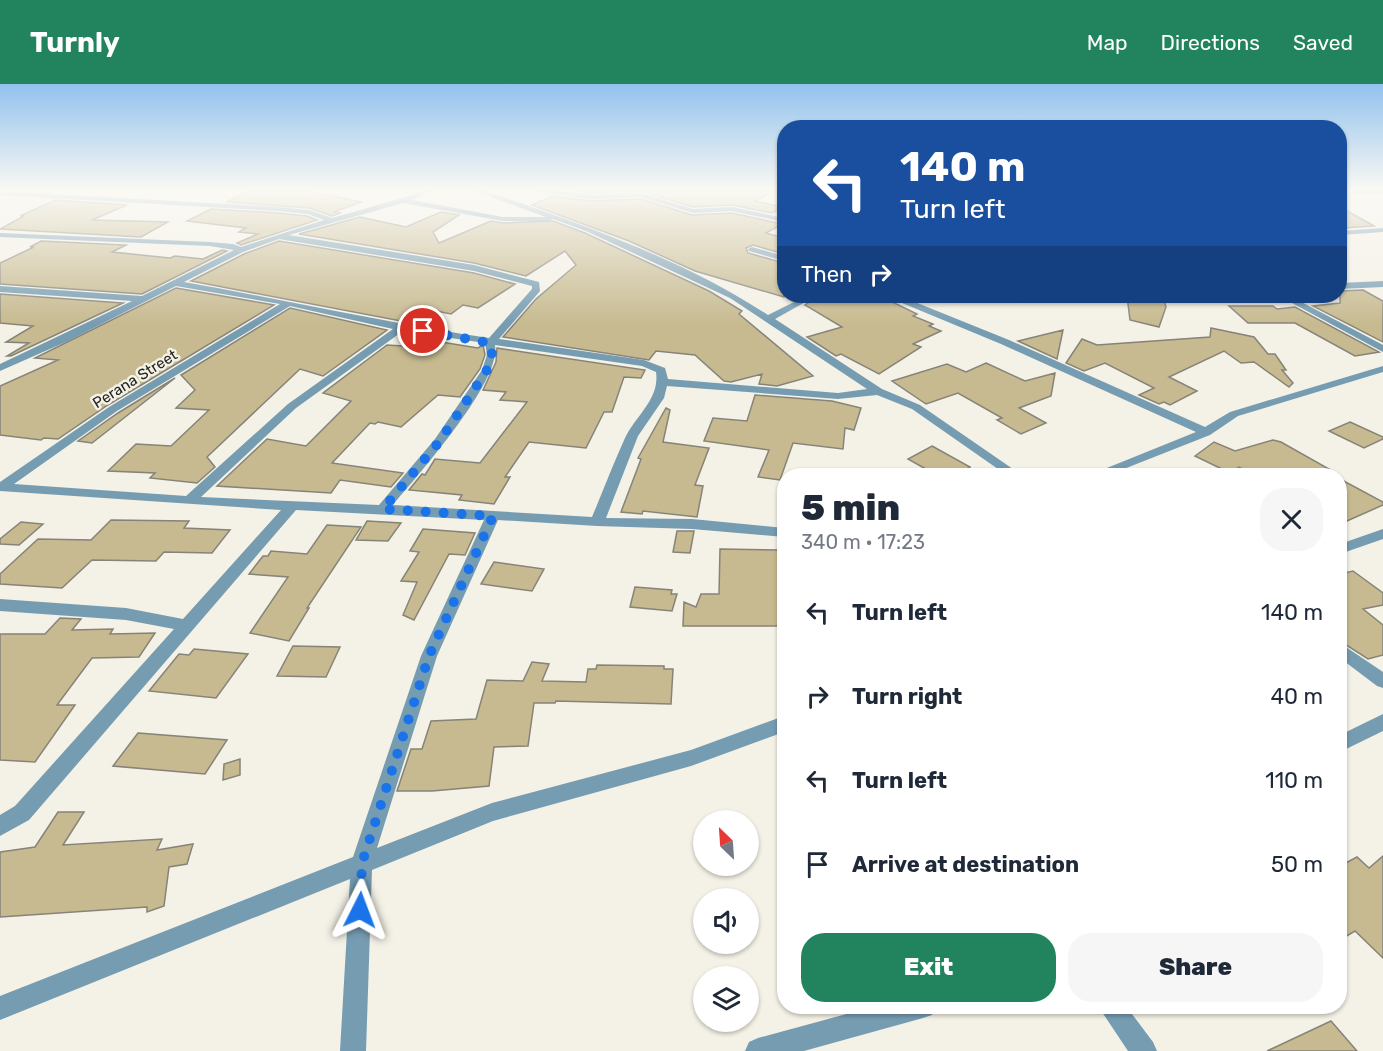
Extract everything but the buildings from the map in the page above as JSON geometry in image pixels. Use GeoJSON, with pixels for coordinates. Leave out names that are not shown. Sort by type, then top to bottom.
{"type":"FeatureCollection","features":[{"type":"Feature","properties":{"kind":"street"},"geometry":{"type":"LineString","coordinates":[[0,368],[240,250],[284,234]]}},
{"type":"Feature","properties":{"kind":"street"},"geometry":{"type":"LineString","coordinates":[[599,234],[733,296],[878,391],[916,407],[1005,468]]}},
{"type":"Feature","properties":{"kind":"street"},"geometry":{"type":"LineString","coordinates":[[0,235],[210,244],[233,246],[240,250]]}},
{"type":"Feature","properties":{"kind":"street"},"geometry":{"type":"LineString","coordinates":[[278,236],[474,268],[536,284],[537,289],[490,343]]}},
{"type":"Feature","properties":{"kind":"street"},"geometry":{"type":"LineString","coordinates":[[752,249],[777,256]]}},
{"type":"Feature","properties":{"kind":"street"},"geometry":{"type":"LineString","coordinates":[[174,283],[290,303],[401,328],[490,343],[644,363],[661,370],[663,382],[658,398],[632,436],[597,522]]}},
{"type":"Feature","properties":{"kind":"street"},"geometry":{"type":"LineString","coordinates":[[1347,286],[1383,284]]}},
{"type":"Feature","properties":{"kind":"street"},"geometry":{"type":"LineString","coordinates":[[0,289],[143,299]]}},
{"type":"Feature","properties":{"kind":"street","name":"Perana Street"},"geometry":{"type":"LineString","coordinates":[[0,487],[113,409],[290,303]]}},
{"type":"Feature","properties":{"kind":"street"},"geometry":{"type":"LineString","coordinates":[[768,319],[799,303]]}},
{"type":"Feature","properties":{"kind":"street"},"geometry":{"type":"LineString","coordinates":[[909,303],[1005,342],[1206,432]]}},
{"type":"Feature","properties":{"kind":"street"},"geometry":{"type":"LineString","coordinates":[[1297,303],[1383,349]]}},
{"type":"Feature","properties":{"kind":"street"},"geometry":{"type":"LineString","coordinates":[[189,501],[290,408],[337,371],[371,352],[401,328]]}},
{"type":"Feature","properties":{"kind":"street"},"geometry":{"type":"LineString","coordinates":[[383,509],[439,442],[487,370],[492,355],[490,343]]}},
{"type":"Feature","properties":{"kind":"street"},"geometry":{"type":"LineString","coordinates":[[0,360],[16,361]]}},
{"type":"Feature","properties":{"kind":"street"},"geometry":{"type":"LineString","coordinates":[[1114,468],[1206,432],[1234,414],[1383,369]]}},
{"type":"Feature","properties":{"kind":"street"},"geometry":{"type":"LineString","coordinates":[[663,382],[838,396],[878,391]]}},
{"type":"Feature","properties":{"kind":"street"},"geometry":{"type":"LineString","coordinates":[[0,487],[292,507],[383,509],[597,522],[692,524],[777,532]]}},
{"type":"Feature","properties":{"kind":"street"},"geometry":{"type":"LineString","coordinates":[[0,826],[22,813],[292,507]]}},
{"type":"Feature","properties":{"kind":"street"},"geometry":{"type":"LineString","coordinates":[[353,1051],[362,863],[429,656],[493,516]]}},
{"type":"Feature","properties":{"kind":"street"},"geometry":{"type":"LineString","coordinates":[[1347,547],[1383,534]]}},
{"type":"Feature","properties":{"kind":"street"},"geometry":{"type":"LineString","coordinates":[[0,605],[126,614],[186,625]]}},
{"type":"Feature","properties":{"kind":"street"},"geometry":{"type":"LineString","coordinates":[[1347,655],[1383,681]]}},
{"type":"Feature","properties":{"kind":"street"},"geometry":{"type":"LineString","coordinates":[[1347,740],[1383,722]]}},
{"type":"Feature","properties":{"kind":"street"},"geometry":{"type":"LineString","coordinates":[[0,1008],[492,812],[691,758],[777,727]]}},
{"type":"Feature","properties":{"kind":"street"},"geometry":{"type":"LineString","coordinates":[[762,1051],[894,1014]]}},
{"type":"Feature","properties":{"kind":"street"},"geometry":{"type":"LineString","coordinates":[[1116,1014],[1144,1051]]}},
{"type":"Feature","properties":{"kind":"route"},"geometry":{"type":"LineString","coordinates":[[360,910],[362,863],[429,656],[493,516],[383,509],[439,442],[487,370],[492,355],[490,343],[423,331]]}}]}
